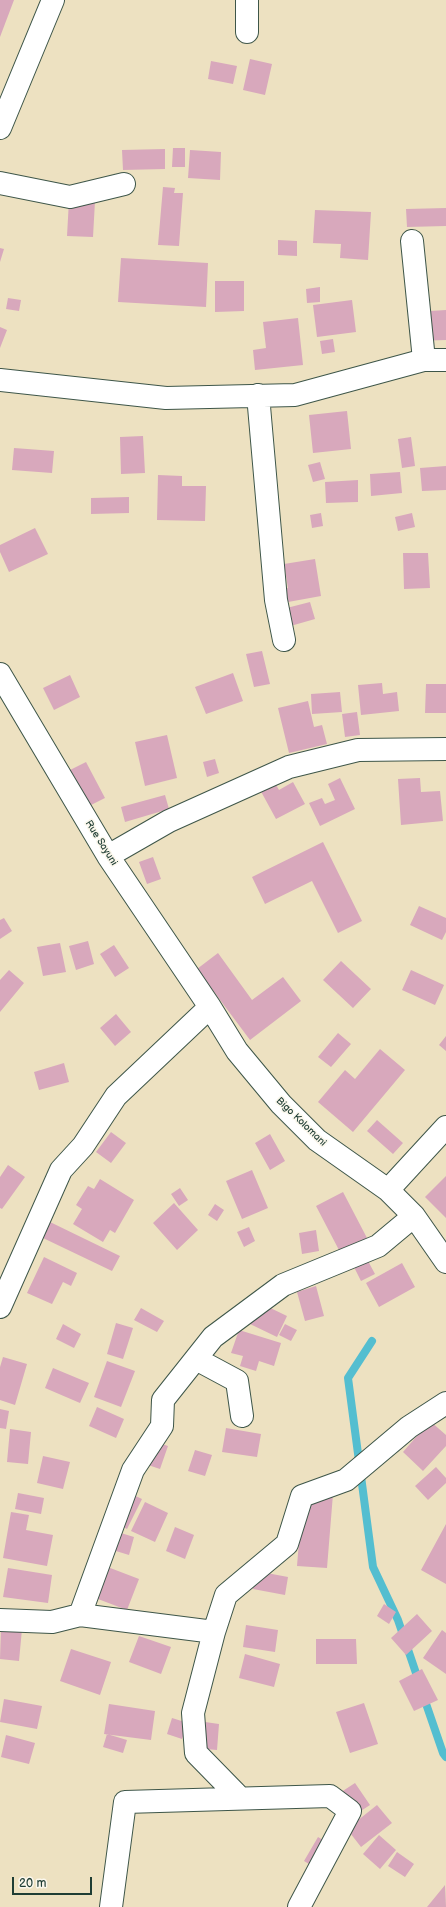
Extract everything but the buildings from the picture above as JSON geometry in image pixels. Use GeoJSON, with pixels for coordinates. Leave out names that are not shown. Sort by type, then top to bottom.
{"type":"FeatureCollection","features":[{"type":"Feature","properties":{"kind":"street"},"geometry":{"type":"LineString","coordinates":[[0,128],[53,0]]}},
{"type":"Feature","properties":{"kind":"street"},"geometry":{"type":"LineString","coordinates":[[247,0],[247,32]]}},
{"type":"Feature","properties":{"kind":"street"},"geometry":{"type":"LineString","coordinates":[[0,183],[70,197],[124,184]]}},
{"type":"Feature","properties":{"kind":"street"},"geometry":{"type":"LineString","coordinates":[[412,242],[424,360]]}},
{"type":"Feature","properties":{"kind":"street"},"geometry":{"type":"LineString","coordinates":[[0,380],[166,398],[295,395],[424,360],[446,360]]}},
{"type":"Feature","properties":{"kind":"street"},"geometry":{"type":"LineString","coordinates":[[258,395],[276,600],[284,640]]}},
{"type":"Feature","properties":{"kind":"street","name":"Rue Sayuni"},"geometry":{"type":"LineString","coordinates":[[0,674],[108,856],[210,1007]]}},
{"type":"Feature","properties":{"kind":"street"},"geometry":{"type":"LineString","coordinates":[[108,856],[169,821],[289,767],[358,750],[446,749]]}},
{"type":"Feature","properties":{"kind":"street"},"geometry":{"type":"LineString","coordinates":[[0,1307],[61,1170],[83,1146],[116,1096],[210,1007]]}},
{"type":"Feature","properties":{"kind":"street","name":"Bigo Kolomani"},"geometry":{"type":"LineString","coordinates":[[210,1007],[237,1051],[281,1104],[317,1140],[388,1190],[414,1216],[446,1262]]}},
{"type":"Feature","properties":{"kind":"street"},"geometry":{"type":"LineString","coordinates":[[388,1190],[446,1127]]}},
{"type":"Feature","properties":{"kind":"street"},"geometry":{"type":"LineString","coordinates":[[80,1615],[133,1470],[162,1426],[163,1400],[213,1337],[283,1285],[378,1246],[414,1216]]}},
{"type":"Feature","properties":{"kind":"street"},"geometry":{"type":"LineString","coordinates":[[196,1359],[237,1381],[242,1416]]}},
{"type":"Feature","properties":{"kind":"street"},"geometry":{"type":"LineString","coordinates":[[240,1798],[196,1753],[193,1713],[214,1632],[226,1595],[287,1544],[302,1496],[346,1480],[409,1427],[446,1403]]}},
{"type":"Feature","properties":{"kind":"street"},"geometry":{"type":"LineString","coordinates":[[0,1620],[52,1622],[80,1615],[214,1632]]}},
{"type":"Feature","properties":{"kind":"street"},"geometry":{"type":"LineString","coordinates":[[111,1907],[124,1802],[330,1796],[350,1811],[299,1907]]}},
{"type":"Feature","properties":{"kind":"waterway"},"geometry":{"type":"LineString","coordinates":[[372,1341],[348,1378],[373,1567],[398,1620],[419,1682]]}},
{"type":"Feature","properties":{"kind":"waterway"},"geometry":{"type":"LineString","coordinates":[[423,1695],[443,1753],[446,1757]]}}]}
